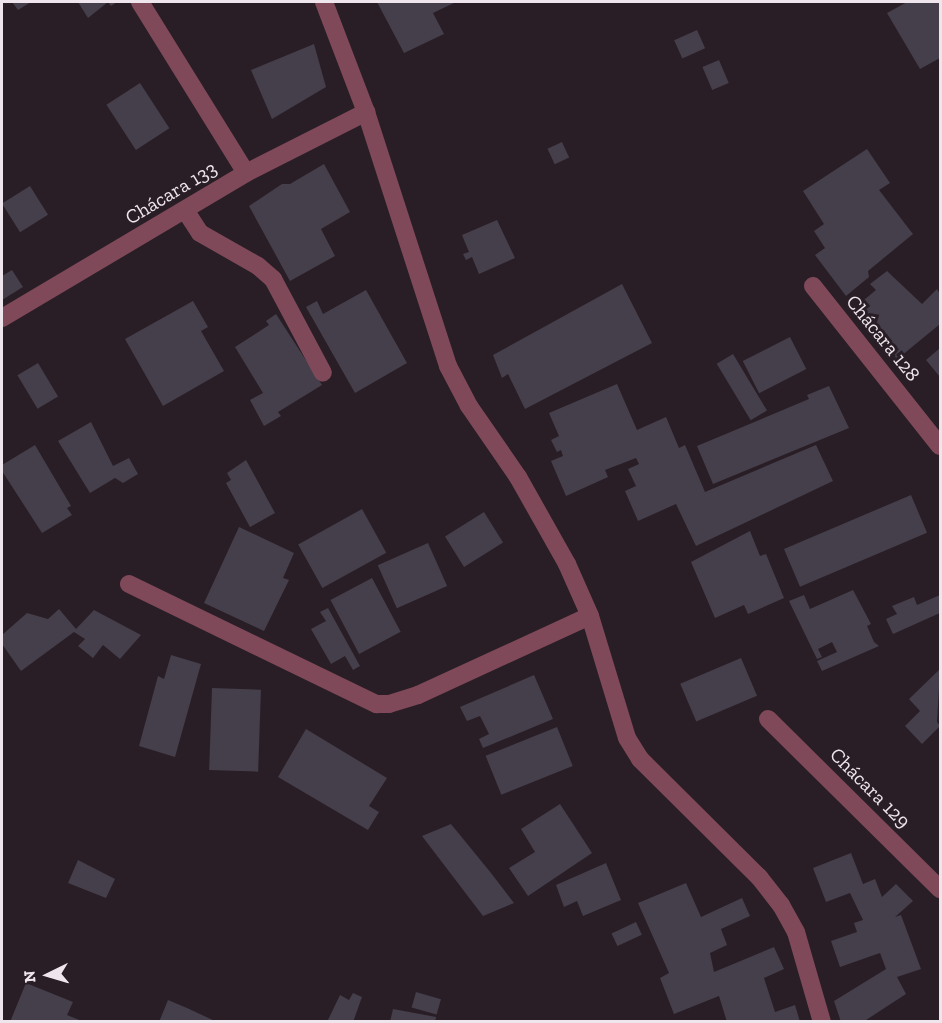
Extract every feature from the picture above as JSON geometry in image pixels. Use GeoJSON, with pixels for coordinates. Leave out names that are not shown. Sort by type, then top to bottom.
{"type":"FeatureCollection","features":[{"type":"Feature","properties":{"kind":"street"},"geometry":{"type":"LineString","coordinates":[[140,2],[246,173]]}},
{"type":"Feature","properties":{"kind":"street"},"geometry":{"type":"LineString","coordinates":[[324,2],[366,112],[448,366],[469,406],[487,428],[551,535],[590,616],[627,738],[640,759],[759,877],[781,905],[796,932],[822,1022]]}},
{"type":"Feature","properties":{"kind":"street","name":"Chácara 133"},"geometry":{"type":"LineString","coordinates":[[2,318],[246,173],[366,112]]}},
{"type":"Feature","properties":{"kind":"street"},"geometry":{"type":"LineString","coordinates":[[185,210],[200,233],[258,266],[273,279],[323,373]]}},
{"type":"Feature","properties":{"kind":"street","name":"Chácara 128"},"geometry":{"type":"LineString","coordinates":[[813,286],[940,446]]}},
{"type":"Feature","properties":{"kind":"street"},"geometry":{"type":"LineString","coordinates":[[129,584],[376,704],[389,704],[418,695],[590,616]]}},
{"type":"Feature","properties":{"kind":"street","name":"Chácara 129"},"geometry":{"type":"LineString","coordinates":[[768,719],[940,889]]}},
{"type":"Feature","properties":{"kind":"building"},"geometry":{"type":"Polygon","coordinates":[[[12,2],[31,2],[18,10],[12,2]]]}},
{"type":"Feature","properties":{"kind":"building"},"geometry":{"type":"Polygon","coordinates":[[[78,2],[108,2],[88,18],[78,2]]]}},
{"type":"Feature","properties":{"kind":"building"},"geometry":{"type":"Polygon","coordinates":[[[377,2],[456,2],[433,13],[444,34],[404,53],[377,2]]]}},
{"type":"Feature","properties":{"kind":"building"},"geometry":{"type":"Polygon","coordinates":[[[907,2],[940,2],[940,58],[920,69],[887,13],[907,2]]]}},
{"type":"Feature","properties":{"kind":"building"},"geometry":{"type":"Polygon","coordinates":[[[697,30],[705,48],[682,58],[674,40],[697,30]]]}},
{"type":"Feature","properties":{"kind":"building"},"geometry":{"type":"Polygon","coordinates":[[[314,44],[326,87],[272,119],[251,70],[314,44]]]}},
{"type":"Feature","properties":{"kind":"building"},"geometry":{"type":"Polygon","coordinates":[[[719,60],[729,83],[712,90],[702,67],[719,60]]]}},
{"type":"Feature","properties":{"kind":"building"},"geometry":{"type":"Polygon","coordinates":[[[140,83],[169,128],[136,150],[106,105],[140,83]]]}},
{"type":"Feature","properties":{"kind":"building"},"geometry":{"type":"Polygon","coordinates":[[[562,142],[569,157],[555,164],[547,149],[562,142]]]}},
{"type":"Feature","properties":{"kind":"building"},"geometry":{"type":"Polygon","coordinates":[[[867,149],[890,183],[879,190],[913,234],[868,271],[869,277],[846,296],[815,255],[825,248],[814,231],[824,224],[803,191],[867,149]]]}},
{"type":"Feature","properties":{"kind":"building"},"geometry":{"type":"Polygon","coordinates":[[[324,164],[350,212],[321,229],[335,256],[290,281],[249,206],[282,184],[290,184],[324,164]]]}},
{"type":"Feature","properties":{"kind":"building"},"geometry":{"type":"Polygon","coordinates":[[[30,186],[48,215],[20,232],[2,203],[30,186]]]}},
{"type":"Feature","properties":{"kind":"building"},"geometry":{"type":"Polygon","coordinates":[[[497,220],[515,258],[479,274],[472,257],[466,260],[463,254],[469,252],[462,235],[497,220]]]}},
{"type":"Feature","properties":{"kind":"building"},"geometry":{"type":"Polygon","coordinates":[[[12,270],[23,287],[2,300],[2,276],[12,270]]]}},
{"type":"Feature","properties":{"kind":"building"},"geometry":{"type":"Polygon","coordinates":[[[887,271],[922,304],[937,289],[940,294],[940,324],[895,361],[853,309],[876,290],[870,284],[887,271]]]}},
{"type":"Feature","properties":{"kind":"building"},"geometry":{"type":"Polygon","coordinates":[[[622,284],[652,343],[525,409],[508,374],[502,378],[493,355],[622,284]]]}},
{"type":"Feature","properties":{"kind":"building"},"geometry":{"type":"Polygon","coordinates":[[[366,290],[407,363],[355,393],[306,307],[317,301],[323,314],[366,290]]]}},
{"type":"Feature","properties":{"kind":"building"},"geometry":{"type":"Polygon","coordinates":[[[193,301],[208,327],[201,331],[224,371],[163,406],[125,339],[193,301]]]}},
{"type":"Feature","properties":{"kind":"building"},"geometry":{"type":"Polygon","coordinates":[[[276,314],[322,385],[278,412],[281,416],[264,426],[250,400],[263,393],[235,347],[269,325],[266,321],[276,314]]]}},
{"type":"Feature","properties":{"kind":"building"},"geometry":{"type":"Polygon","coordinates":[[[790,337],[806,369],[759,393],[743,361],[790,337]]]}},
{"type":"Feature","properties":{"kind":"building"},"geometry":{"type":"Polygon","coordinates":[[[940,348],[940,377],[926,360],[940,348]]]}},
{"type":"Feature","properties":{"kind":"building"},"geometry":{"type":"Polygon","coordinates":[[[733,354],[767,411],[751,420],[717,364],[733,354]]]}},
{"type":"Feature","properties":{"kind":"building"},"geometry":{"type":"Polygon","coordinates":[[[38,363],[58,396],[38,409],[17,375],[38,363]]]}},
{"type":"Feature","properties":{"kind":"building"},"geometry":{"type":"Polygon","coordinates":[[[617,384],[637,430],[666,417],[679,448],[685,445],[705,492],[816,445],[833,481],[696,546],[676,504],[638,521],[625,491],[636,486],[628,469],[639,464],[636,458],[605,470],[608,477],[566,496],[551,461],[563,456],[561,450],[557,452],[551,440],[559,436],[549,413],[617,384]]]}},
{"type":"Feature","properties":{"kind":"building"},"geometry":{"type":"Polygon","coordinates":[[[829,386],[849,428],[713,484],[697,446],[809,399],[807,395],[829,386]]]}},
{"type":"Feature","properties":{"kind":"building"},"geometry":{"type":"Polygon","coordinates":[[[91,422],[113,466],[129,458],[138,474],[123,483],[115,478],[90,493],[58,441],[91,422]]]}},
{"type":"Feature","properties":{"kind":"building"},"geometry":{"type":"Polygon","coordinates":[[[35,445],[71,506],[67,508],[72,515],[42,533],[2,471],[2,465],[35,445]]]}},
{"type":"Feature","properties":{"kind":"building"},"geometry":{"type":"Polygon","coordinates":[[[246,460],[275,513],[250,527],[226,483],[231,480],[227,473],[246,460]]]}},
{"type":"Feature","properties":{"kind":"building"},"geometry":{"type":"Polygon","coordinates":[[[911,495],[927,533],[800,587],[784,549],[911,495]]]}},
{"type":"Feature","properties":{"kind":"building"},"geometry":{"type":"Polygon","coordinates":[[[362,509],[386,553],[322,588],[298,544],[362,509]]]}},
{"type":"Feature","properties":{"kind":"building"},"geometry":{"type":"Polygon","coordinates":[[[484,512],[503,543],[464,567],[445,536],[484,512]]]}},
{"type":"Feature","properties":{"kind":"building"},"geometry":{"type":"Polygon","coordinates":[[[239,527],[294,553],[283,578],[289,580],[264,631],[204,603],[239,527]]]}},
{"type":"Feature","properties":{"kind":"building"},"geometry":{"type":"Polygon","coordinates":[[[750,531],[760,556],[766,554],[784,598],[748,614],[744,605],[715,618],[691,562],[750,531]]]}},
{"type":"Feature","properties":{"kind":"building"},"geometry":{"type":"Polygon","coordinates":[[[428,543],[447,586],[397,608],[378,565],[428,543]]]}},
{"type":"Feature","properties":{"kind":"building"},"geometry":{"type":"Polygon","coordinates":[[[372,578],[401,632],[359,654],[331,600],[372,578]]]}},
{"type":"Feature","properties":{"kind":"building"},"geometry":{"type":"Polygon","coordinates":[[[853,590],[871,624],[867,626],[874,642],[879,646],[822,671],[817,661],[837,652],[832,642],[818,649],[822,657],[817,659],[789,601],[804,595],[810,609],[853,590]]]}},
{"type":"Feature","properties":{"kind":"building"},"geometry":{"type":"Polygon","coordinates":[[[940,595],[940,613],[893,634],[886,619],[897,614],[892,606],[914,597],[917,605],[940,595]]]}},
{"type":"Feature","properties":{"kind":"building"},"geometry":{"type":"Polygon","coordinates":[[[328,608],[360,666],[353,670],[345,656],[331,664],[311,629],[326,621],[320,612],[328,608]]]}},
{"type":"Feature","properties":{"kind":"building"},"geometry":{"type":"Polygon","coordinates":[[[59,609],[76,629],[94,610],[141,635],[120,659],[103,645],[93,658],[78,646],[85,639],[74,632],[21,671],[2,644],[2,635],[27,613],[48,619],[59,609]]]}},
{"type":"Feature","properties":{"kind":"building"},"geometry":{"type":"Polygon","coordinates":[[[171,655],[201,664],[175,757],[139,746],[158,676],[164,679],[171,655]]]}},
{"type":"Feature","properties":{"kind":"building"},"geometry":{"type":"Polygon","coordinates":[[[741,658],[757,696],[696,722],[680,684],[741,658]]]}},
{"type":"Feature","properties":{"kind":"building"},"geometry":{"type":"Polygon","coordinates":[[[940,669],[937,722],[940,726],[922,744],[905,726],[920,711],[909,699],[940,669]]]}},
{"type":"Feature","properties":{"kind":"building"},"geometry":{"type":"Polygon","coordinates":[[[534,675],[553,719],[483,748],[479,739],[489,734],[480,716],[467,721],[460,707],[534,675]]]}},
{"type":"Feature","properties":{"kind":"building"},"geometry":{"type":"Polygon","coordinates":[[[212,688],[261,690],[258,772],[209,770],[212,688]]]}},
{"type":"Feature","properties":{"kind":"building"},"geometry":{"type":"Polygon","coordinates":[[[557,727],[573,766],[501,795],[486,756],[557,727]]]}},
{"type":"Feature","properties":{"kind":"building"},"geometry":{"type":"Polygon","coordinates":[[[306,729],[387,778],[369,806],[379,812],[368,830],[278,777],[306,729]]]}},
{"type":"Feature","properties":{"kind":"building"},"geometry":{"type":"Polygon","coordinates":[[[560,804],[592,853],[528,896],[509,868],[535,852],[521,829],[560,804]]]}},
{"type":"Feature","properties":{"kind":"building"},"geometry":{"type":"Polygon","coordinates":[[[451,824],[514,903],[483,916],[422,836],[451,824]]]}},
{"type":"Feature","properties":{"kind":"building"},"geometry":{"type":"Polygon","coordinates":[[[851,853],[863,884],[875,879],[882,897],[896,884],[913,901],[895,917],[901,915],[921,969],[897,977],[906,994],[863,1022],[841,1022],[834,1001],[886,969],[880,953],[840,967],[831,941],[857,932],[854,923],[863,920],[850,893],[826,902],[813,868],[851,853]]]}},
{"type":"Feature","properties":{"kind":"building"},"geometry":{"type":"Polygon","coordinates":[[[78,860],[115,879],[106,898],[68,883],[78,860]]]}},
{"type":"Feature","properties":{"kind":"building"},"geometry":{"type":"Polygon","coordinates":[[[606,863],[621,900],[583,916],[577,901],[564,907],[556,885],[606,863]]]}},
{"type":"Feature","properties":{"kind":"building"},"geometry":{"type":"Polygon","coordinates":[[[686,883],[701,917],[742,898],[750,916],[721,929],[727,945],[710,953],[714,972],[774,947],[784,969],[764,978],[775,1012],[795,1005],[800,1022],[727,1022],[719,996],[674,1014],[660,978],[669,973],[638,903],[686,883]]]}},
{"type":"Feature","properties":{"kind":"building"},"geometry":{"type":"Polygon","coordinates":[[[636,922],[642,935],[617,946],[612,933],[636,922]]]}},
{"type":"Feature","properties":{"kind":"building"},"geometry":{"type":"Polygon","coordinates":[[[26,983],[73,1002],[67,1015],[84,1022],[10,1022],[26,983]]]}},
{"type":"Feature","properties":{"kind":"building"},"geometry":{"type":"Polygon","coordinates":[[[416,992],[441,999],[437,1015],[412,1007],[416,992]]]}},
{"type":"Feature","properties":{"kind":"building"},"geometry":{"type":"Polygon","coordinates":[[[353,993],[362,997],[353,1022],[327,1022],[340,995],[349,1000],[353,993]]]}},
{"type":"Feature","properties":{"kind":"building"},"geometry":{"type":"Polygon","coordinates":[[[168,1000],[187,1008],[217,1022],[159,1022],[168,1000]]]}},
{"type":"Feature","properties":{"kind":"building"},"geometry":{"type":"Polygon","coordinates":[[[393,1009],[436,1017],[435,1022],[390,1022],[393,1009]]]}}]}
